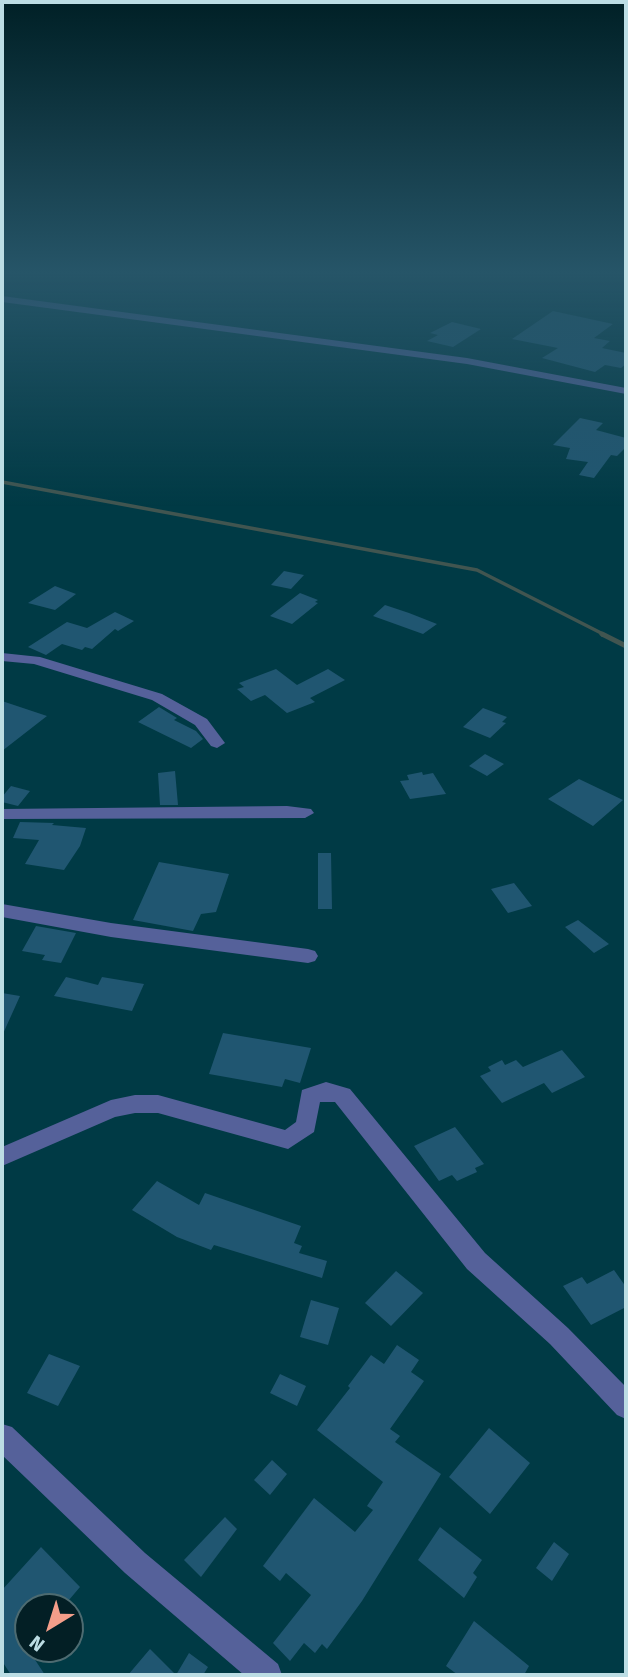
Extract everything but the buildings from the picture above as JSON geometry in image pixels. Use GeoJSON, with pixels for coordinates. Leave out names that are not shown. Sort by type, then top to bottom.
{"type":"FeatureCollection","features":[{"type":"Feature","properties":{"kind":"street"},"geometry":{"type":"LineString","coordinates":[[386,350],[467,361],[626,391]]}},
{"type":"Feature","properties":{"kind":"street"},"geometry":{"type":"LineString","coordinates":[[2,657],[35,660],[158,697],[201,722],[218,743]]}},
{"type":"Feature","properties":{"kind":"street"},"geometry":{"type":"LineString","coordinates":[[2,814],[305,813]]}},
{"type":"Feature","properties":{"kind":"street"},"geometry":{"type":"LineString","coordinates":[[2,911],[111,930],[307,956]]}},
{"type":"Feature","properties":{"kind":"street"},"geometry":{"type":"LineString","coordinates":[[2,1157],[111,1109],[135,1104],[158,1104],[288,1140],[306,1126],[310,1096],[326,1091],[342,1095],[476,1261],[559,1336],[626,1406]]}},
{"type":"Feature","properties":{"kind":"street"},"geometry":{"type":"LineString","coordinates":[[2,1437],[135,1563],[267,1675]]}},
{"type":"Feature","properties":{"kind":"waterway"},"geometry":{"type":"LineString","coordinates":[[2,482],[477,570],[605,635]]}},
{"type":"Feature","properties":{"kind":"waterway"},"geometry":{"type":"LineString","coordinates":[[602,634],[626,646]]}}]}
